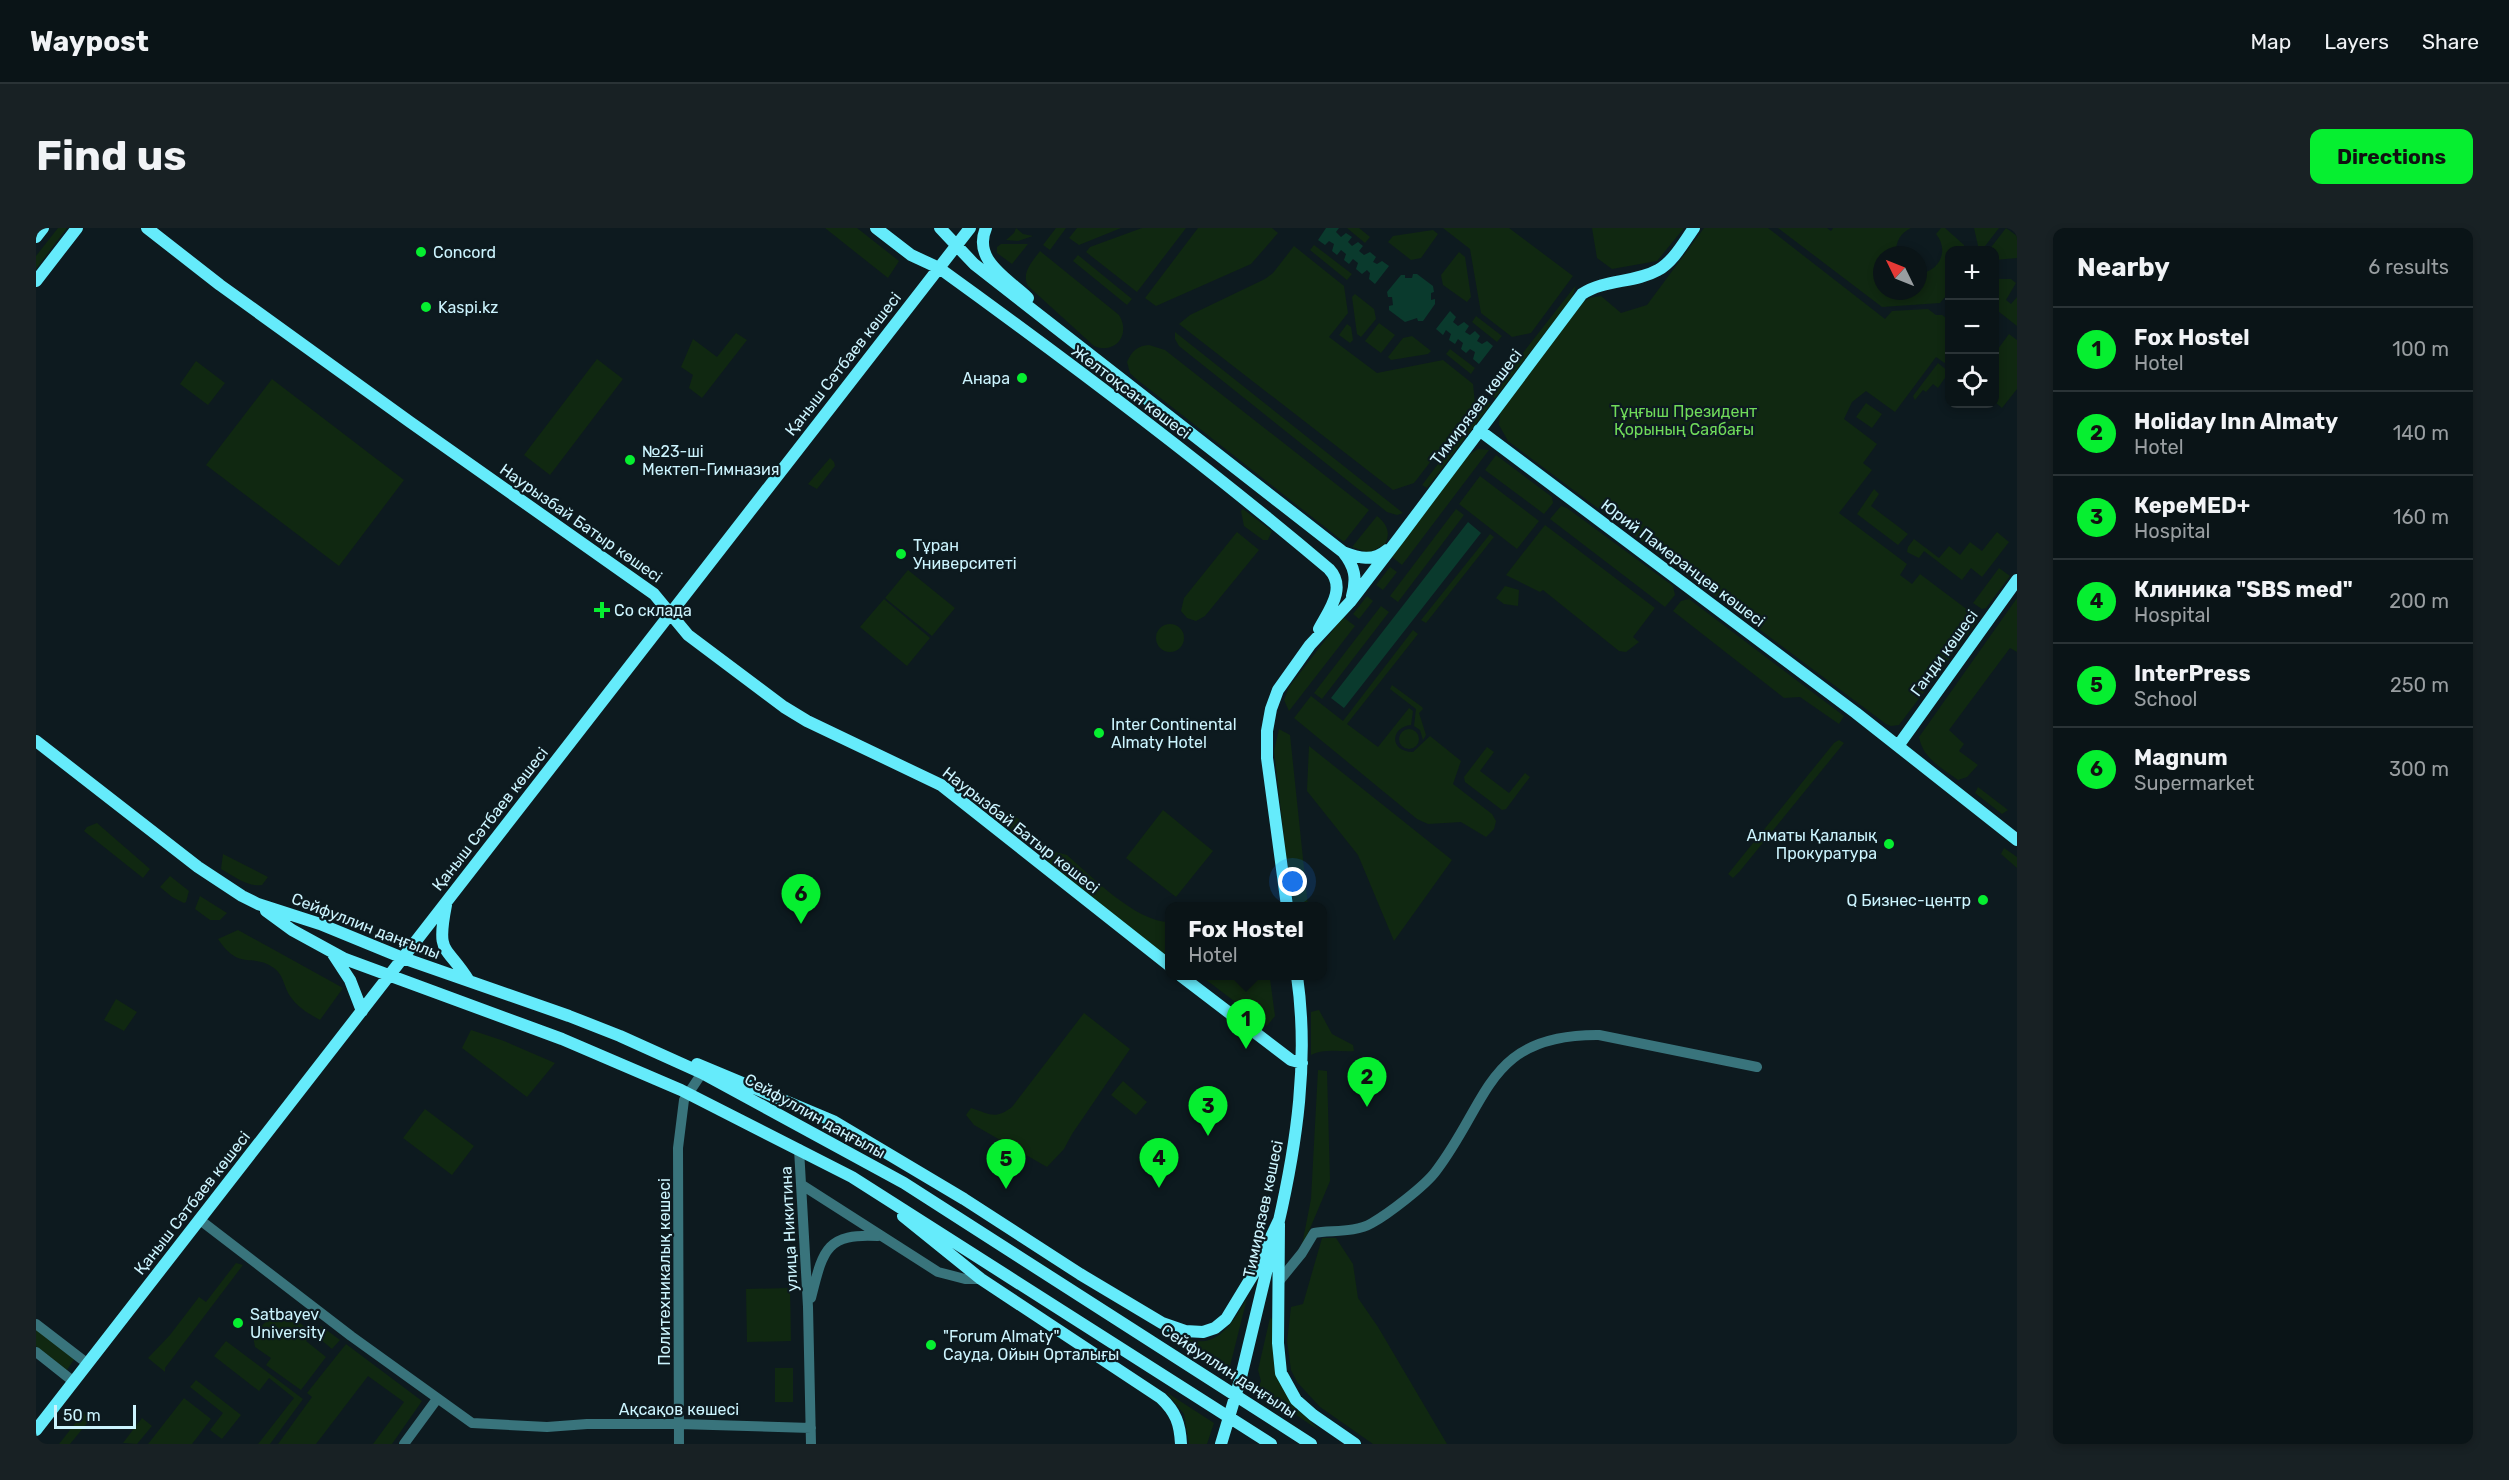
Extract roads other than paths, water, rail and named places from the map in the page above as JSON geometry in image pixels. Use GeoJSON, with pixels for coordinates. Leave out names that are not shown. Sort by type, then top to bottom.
{"type":"FeatureCollection","features":[{"type":"Feature","properties":{"kind":"main road"},"geometry":{"type":"LineString","coordinates":[[36,237],[43,228]]}},
{"type":"Feature","properties":{"kind":"main road"},"geometry":{"type":"LineString","coordinates":[[36,281],[77,228]]}},
{"type":"Feature","properties":{"kind":"main road","name":"Наурызбай Батыр көшесі"},"geometry":{"type":"LineString","coordinates":[[147,228],[220,285],[654,594],[688,635],[784,706],[807,721],[941,785],[1165,962]]}},
{"type":"Feature","properties":{"kind":"main road","name":"Желтоқсан көшесі"},"geometry":{"type":"LineString","coordinates":[[876,228],[911,255],[939,268],[1096,385],[1281,528],[1335,575],[1338,583],[1333,602]]}},
{"type":"Feature","properties":{"kind":"main road"},"geometry":{"type":"LineString","coordinates":[[940,228],[974,264],[1081,349]]}},
{"type":"Feature","properties":{"kind":"main road","name":"Қаныш Сәтбаев көшесі"},"geometry":{"type":"LineString","coordinates":[[36,1430],[970,228]]}},
{"type":"Feature","properties":{"kind":"main road"},"geometry":{"type":"LineString","coordinates":[[986,228],[982,238],[984,253],[988,260],[1081,349]]}},
{"type":"Feature","properties":{"kind":"main road","name":"Тимирязев көшесі"},"geometry":{"type":"LineString","coordinates":[[1310,645],[1350,602],[1582,294],[1594,288],[1658,270],[1670,260],[1694,228]]}},
{"type":"Feature","properties":{"kind":"main road","name":"Желтоқсан көшесі"},"geometry":{"type":"LineString","coordinates":[[1081,349],[1343,552]]}},
{"type":"Feature","properties":{"kind":"main road"},"geometry":{"type":"LineString","coordinates":[[1096,385],[1109,370]]}},
{"type":"Feature","properties":{"kind":"main road","name":"Юрий Памеранцев көшесі"},"geometry":{"type":"LineString","coordinates":[[1479,430],[1867,722],[2017,840]]}},
{"type":"Feature","properties":{"kind":"main road"},"geometry":{"type":"LineString","coordinates":[[1343,552],[1365,559],[1374,557],[1382,554],[1399,538]]}},
{"type":"Feature","properties":{"kind":"main road"},"geometry":{"type":"LineString","coordinates":[[1343,552],[1356,574],[1350,602]]}},
{"type":"Feature","properties":{"kind":"main road","name":"Ганди көшесі"},"geometry":{"type":"LineString","coordinates":[[1898,746],[2017,579]]}},
{"type":"Feature","properties":{"kind":"main road","name":"Тимирязев көшесі"},"geometry":{"type":"LineString","coordinates":[[1286,902],[1267,758],[1267,731],[1271,709],[1278,690],[1310,645],[1333,602]]}},
{"type":"Feature","properties":{"kind":"main road","name":"Сейфуллин даңғылы"},"geometry":{"type":"LineString","coordinates":[[36,741],[198,867],[258,904],[292,930],[332,953],[562,1039],[799,1149],[852,1177],[1271,1444]]}},
{"type":"Feature","properties":{"kind":"main road"},"geometry":{"type":"LineString","coordinates":[[446,903],[440,937],[443,947],[469,981]]}},
{"type":"Feature","properties":{"kind":"main road","name":"Сейфуллин даңғылы"},"geometry":{"type":"LineString","coordinates":[[258,904],[320,924],[403,958],[579,1020],[702,1073],[904,1183],[1311,1444]]}},
{"type":"Feature","properties":{"kind":"main road"},"geometry":{"type":"LineString","coordinates":[[332,953],[350,980],[362,1011]]}},
{"type":"Feature","properties":{"kind":"main road"},"geometry":{"type":"LineString","coordinates":[[1187,980],[1291,1060],[1302,1063]]}},
{"type":"Feature","properties":{"kind":"main road","name":"Тимирязев көшесі"},"geometry":{"type":"LineString","coordinates":[[1221,1444],[1241,1377],[1279,1220],[1294,1146],[1302,1063],[1302,1025],[1297,980]]}},
{"type":"Feature","properties":{"kind":"main road"},"geometry":{"type":"LineString","coordinates":[[654,1052],[710,1068],[833,1120],[964,1199],[1080,1274],[1162,1323],[1185,1331],[1203,1332],[1215,1328],[1226,1319],[1254,1273],[1279,1220]]}},
{"type":"Feature","properties":{"kind":"main road"},"geometry":{"type":"LineString","coordinates":[[852,1177],[981,1279],[1161,1398],[1171,1407],[1178,1419],[1181,1444]]}},
{"type":"Feature","properties":{"kind":"main road"},"geometry":{"type":"LineString","coordinates":[[1279,1220],[1278,1343],[1281,1373],[1296,1400],[1313,1415],[1355,1444]]}},
{"type":"Feature","properties":{"kind":"street"},"geometry":{"type":"LineString","coordinates":[[1280,1280],[1302,1253],[1314,1233],[1360,1228],[1372,1223],[1435,1172],[1488,1084],[1507,1063],[1523,1050],[1580,1035],[1599,1035],[1757,1067]]}},
{"type":"Feature","properties":{"kind":"street"},"geometry":{"type":"LineString","coordinates":[[686,1096],[702,1073]]}},
{"type":"Feature","properties":{"kind":"street","name":"Политехникалық көшесі"},"geometry":{"type":"LineString","coordinates":[[679,1444],[678,1148],[686,1096]]}},
{"type":"Feature","properties":{"kind":"street","name":"улица Никитина"},"geometry":{"type":"LineString","coordinates":[[799,1149],[808,1306],[811,1444]]}},
{"type":"Feature","properties":{"kind":"street"},"geometry":{"type":"LineString","coordinates":[[802,1185],[830,1201],[878,1236],[938,1272],[965,1279],[981,1279]]}},
{"type":"Feature","properties":{"kind":"street","name":"Ақсақов көшесі"},"geometry":{"type":"LineString","coordinates":[[200,1220],[472,1424],[547,1427],[587,1424],[679,1424],[811,1428]]}},
{"type":"Feature","properties":{"kind":"street"},"geometry":{"type":"LineString","coordinates":[[808,1306],[823,1255],[834,1243],[856,1235],[878,1236]]}},
{"type":"Feature","properties":{"kind":"street"},"geometry":{"type":"LineString","coordinates":[[36,1323],[88,1364]]}},
{"type":"Feature","properties":{"kind":"street"},"geometry":{"type":"LineString","coordinates":[[36,1352],[74,1382]]}},
{"type":"Feature","properties":{"kind":"street"},"geometry":{"type":"LineString","coordinates":[[404,1444],[437,1399]]}},
{"type":"Feature","properties":{"kind":"place","name":"Concord"},"geometry":{"type":"Point","coordinates":[421,252]}},
{"type":"Feature","properties":{"kind":"place","name":"Kaspi.kz"},"geometry":{"type":"Point","coordinates":[426,307]}},
{"type":"Feature","properties":{"kind":"place","name":"Анара"},"geometry":{"type":"Point","coordinates":[1022,378]}},
{"type":"Feature","properties":{"kind":"place","name":"№23-ші Мектеп-Гимназия"},"geometry":{"type":"Point","coordinates":[630,460]}},
{"type":"Feature","properties":{"kind":"place","name":"Тұран Университеті"},"geometry":{"type":"Point","coordinates":[901,554]}},
{"type":"Feature","properties":{"kind":"place","name":"Со склада"},"geometry":{"type":"Point","coordinates":[602,610]}},
{"type":"Feature","properties":{"kind":"place","name":"Inter Continental Almaty Hotel"},"geometry":{"type":"Point","coordinates":[1099,733]}},
{"type":"Feature","properties":{"kind":"place","name":"Алматы Қалалық Прокуратура"},"geometry":{"type":"Point","coordinates":[1889,844]}},
{"type":"Feature","properties":{"kind":"place","name":"Q Бизнес-центр"},"geometry":{"type":"Point","coordinates":[1983,900]}},
{"type":"Feature","properties":{"kind":"place","name":"Magnum"},"geometry":{"type":"Point","coordinates":[801,924]}},
{"type":"Feature","properties":{"kind":"place","name":"Fox Hostel"},"geometry":{"type":"Point","coordinates":[1246,1049]}},
{"type":"Feature","properties":{"kind":"place","name":"Holiday Inn Almaty"},"geometry":{"type":"Point","coordinates":[1367,1107]}},
{"type":"Feature","properties":{"kind":"place","name":"КереMED+"},"geometry":{"type":"Point","coordinates":[1208,1136]}},
{"type":"Feature","properties":{"kind":"place","name":"Клиника \"SBS med\""},"geometry":{"type":"Point","coordinates":[1159,1188]}},
{"type":"Feature","properties":{"kind":"place","name":"InterPress"},"geometry":{"type":"Point","coordinates":[1006,1189]}},
{"type":"Feature","properties":{"kind":"place","name":"Satbayev University"},"geometry":{"type":"Point","coordinates":[238,1323]}},
{"type":"Feature","properties":{"kind":"place","name":"\"Forum Almaty\" Сауда, Ойын Орталығы"},"geometry":{"type":"Point","coordinates":[931,1345]}},
{"type":"Feature","properties":{"kind":"park label","name":"Тұңғыш Президент Қорының Саябағы"},"geometry":{"type":"Point","coordinates":[1684,420]}}]}
